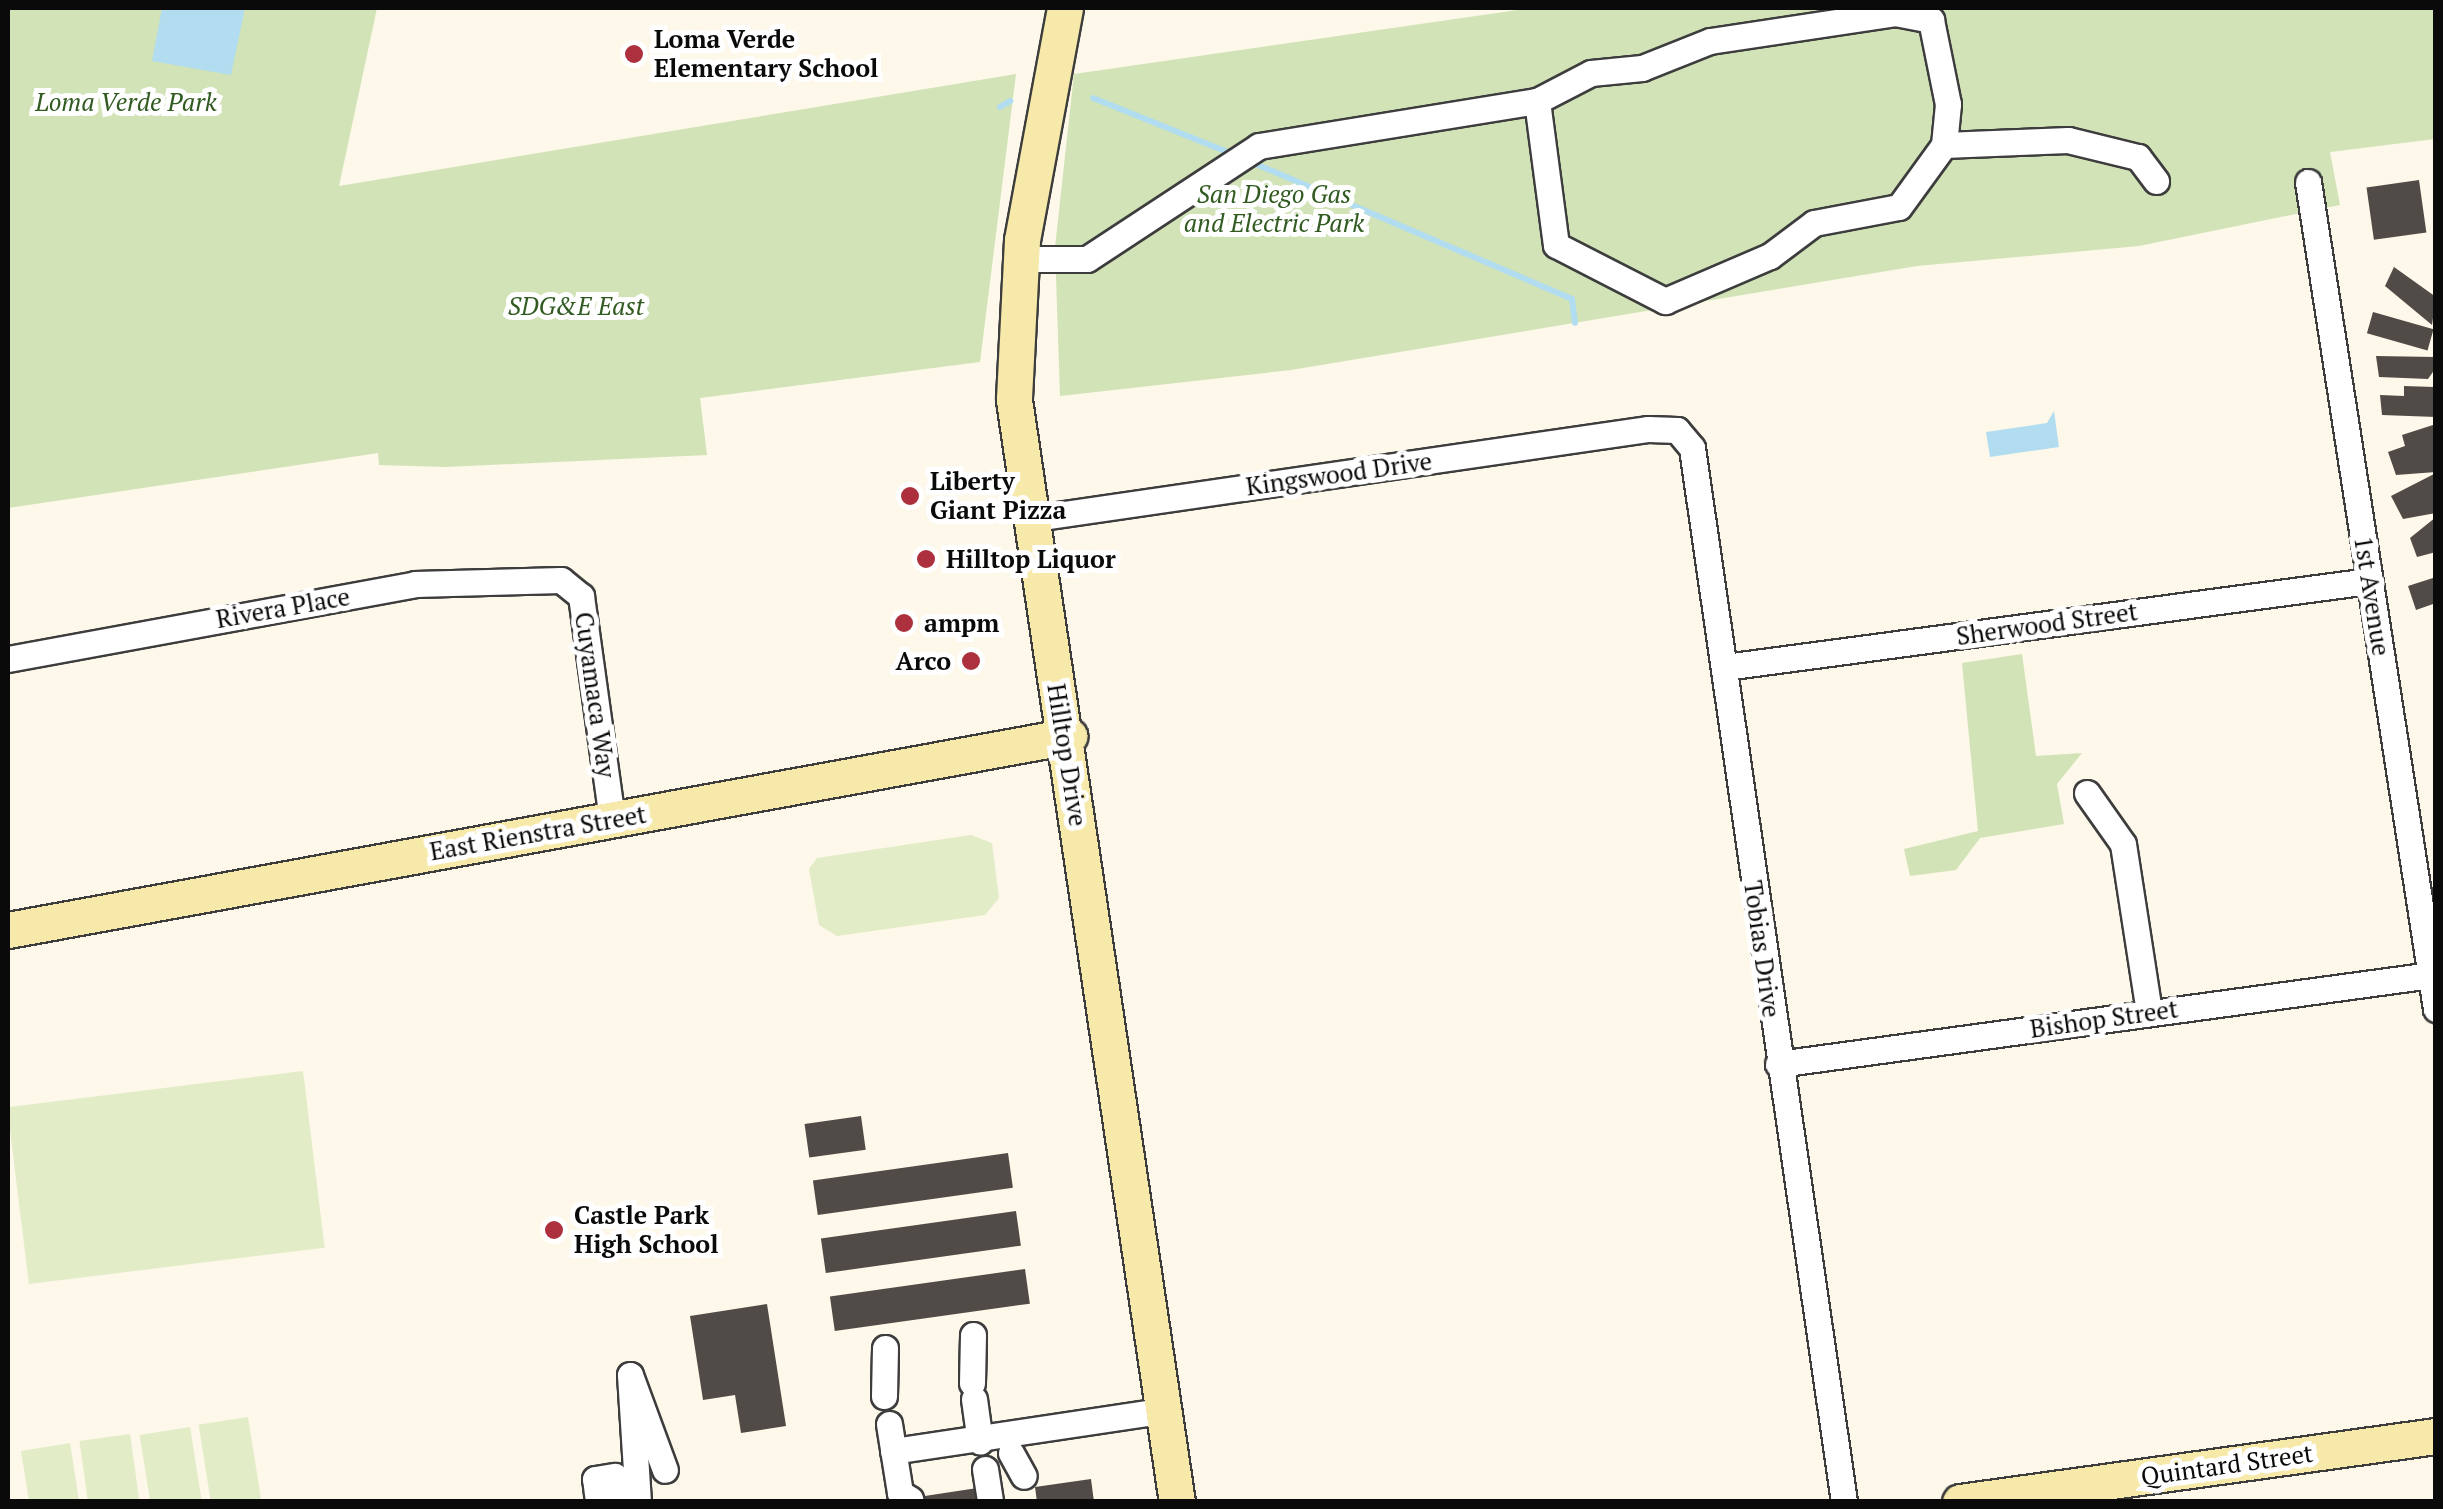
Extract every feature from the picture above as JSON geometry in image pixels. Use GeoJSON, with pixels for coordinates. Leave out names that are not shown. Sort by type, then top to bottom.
{"type":"FeatureCollection","features":[{"type":"Feature","properties":{"kind":"street","name":"Hilltop Drive"},"geometry":{"type":"LineString","coordinates":[[1065,8],[1021,259],[1014,400],[1029,519],[1068,736],[1176,1502]]}},
{"type":"Feature","properties":{"kind":"street"},"geometry":{"type":"LineString","coordinates":[[1021,259],[1087,260],[1259,146],[1537,101],[1591,73],[1642,68],[1710,40],[1878,14],[1939,14],[1948,104],[1944,145],[1900,207],[1814,222],[1770,256],[1665,301],[1556,245],[1537,101]]}},
{"type":"Feature","properties":{"kind":"street"},"geometry":{"type":"LineString","coordinates":[[1944,145],[2068,140],[2138,157],[2156,181]]}},
{"type":"Feature","properties":{"kind":"street","name":"1st Avenue"},"geometry":{"type":"LineString","coordinates":[[2308,182],[2436,1009]]}},
{"type":"Feature","properties":{"kind":"street","name":"Kingswood Drive"},"geometry":{"type":"LineString","coordinates":[[1029,519],[1648,429]]}},
{"type":"Feature","properties":{"kind":"street","name":"Tobias Drive"},"geometry":{"type":"LineString","coordinates":[[1648,429],[1677,430],[1692,448],[1844,1502]]}},
{"type":"Feature","properties":{"kind":"street","name":"Rivera Place"},"geometry":{"type":"LineString","coordinates":[[8,659],[415,584],[561,580]]}},
{"type":"Feature","properties":{"kind":"street","name":"Cuyamaca Way"},"geometry":{"type":"LineString","coordinates":[[561,580],[580,596],[612,819]]}},
{"type":"Feature","properties":{"kind":"street","name":"Sherwood Street"},"geometry":{"type":"LineString","coordinates":[[1725,667],[2369,581]]}},
{"type":"Feature","properties":{"kind":"street","name":"East Rienstra Street"},"geometry":{"type":"LineString","coordinates":[[8,930],[1068,736]]}},
{"type":"Feature","properties":{"kind":"street"},"geometry":{"type":"LineString","coordinates":[[2088,792],[2122,844],[2149,1012]]}},
{"type":"Feature","properties":{"kind":"street","name":"Bishop Street"},"geometry":{"type":"LineString","coordinates":[[1778,1064],[2432,975]]}},
{"type":"Feature","properties":{"kind":"street"},"geometry":{"type":"LineString","coordinates":[[973,1335],[973,1391],[980,1440]]}},
{"type":"Feature","properties":{"kind":"street"},"geometry":{"type":"LineString","coordinates":[[884,1396],[885,1348]]}},
{"type":"Feature","properties":{"kind":"street"},"geometry":{"type":"LineString","coordinates":[[893,1451],[1161,1411]]}},
{"type":"Feature","properties":{"kind":"street"},"geometry":{"type":"LineString","coordinates":[[889,1424],[900,1493],[910,1498]]}},
{"type":"Feature","properties":{"kind":"street","name":"Quintard Street"},"geometry":{"type":"LineString","coordinates":[[1960,1502],[2436,1436]]}},
{"type":"Feature","properties":{"kind":"street"},"geometry":{"type":"LineString","coordinates":[[1011,1453],[1024,1476]]}},
{"type":"Feature","properties":{"kind":"street"},"geometry":{"type":"LineString","coordinates":[[598,1502],[595,1479],[631,1478],[638,1502]]}},
{"type":"Feature","properties":{"kind":"green space","name":"SDG&E East"},"geometry":{"type":"Polygon","coordinates":[[[8,8],[377,8],[339,186],[1016,74],[980,362],[700,398],[707,455],[446,467],[379,465],[378,453],[8,508],[8,8]]]}},
{"type":"Feature","properties":{"kind":"green space","name":"San Diego Gas and Electric Park"},"geometry":{"type":"Polygon","coordinates":[[[1532,8],[2435,8],[2435,139],[2330,152],[2340,205],[2139,246],[1917,266],[1291,370],[1060,396],[1055,247],[1074,74],[1532,8]]]}},
{"type":"Feature","properties":{"kind":"green space"},"geometry":{"type":"Polygon","coordinates":[[[2022,654],[2036,756],[2082,753],[2057,784],[2064,824],[1980,838],[1956,870],[1910,876],[1904,849],[1978,831],[1962,663],[2022,654]]]}},
{"type":"Feature","properties":{"kind":"green space"},"geometry":{"type":"Polygon","coordinates":[[[971,835],[992,843],[999,898],[985,915],[837,936],[819,925],[809,869],[817,858],[971,835]]]}},
{"type":"Feature","properties":{"kind":"green space"},"geometry":{"type":"Polygon","coordinates":[[[303,1071],[325,1248],[29,1284],[8,1107],[303,1071]]]}},
{"type":"Feature","properties":{"kind":"green space"},"geometry":{"type":"Polygon","coordinates":[[[248,1417],[261,1501],[211,1502],[199,1425],[248,1417]]]}},
{"type":"Feature","properties":{"kind":"green space"},"geometry":{"type":"Polygon","coordinates":[[[190,1427],[202,1501],[150,1502],[140,1435],[190,1427]]]}},
{"type":"Feature","properties":{"kind":"green space"},"geometry":{"type":"Polygon","coordinates":[[[130,1434],[139,1501],[88,1502],[79,1441],[130,1434]]]}},
{"type":"Feature","properties":{"kind":"green space"},"geometry":{"type":"Polygon","coordinates":[[[70,1443],[79,1501],[29,1501],[21,1451],[70,1443]]]}},
{"type":"Feature","properties":{"kind":"water"},"geometry":{"type":"Polygon","coordinates":[[[162,8],[245,8],[231,75],[152,61],[162,8]]]}},
{"type":"Feature","properties":{"kind":"water"},"geometry":{"type":"Polygon","coordinates":[[[2054,411],[2059,447],[1990,457],[1986,432],[2047,423],[2054,411]]]}},
{"type":"Feature","properties":{"kind":"building"},"geometry":{"type":"Polygon","coordinates":[[[2419,180],[2426,232],[2374,240],[2367,187],[2419,180]]]}},
{"type":"Feature","properties":{"kind":"building"},"geometry":{"type":"Polygon","coordinates":[[[2394,267],[2436,297],[2432,325],[2385,286],[2394,267]]]}},
{"type":"Feature","properties":{"kind":"building"},"geometry":{"type":"Polygon","coordinates":[[[2373,312],[2434,329],[2427,351],[2367,333],[2373,312]]]}},
{"type":"Feature","properties":{"kind":"building"},"geometry":{"type":"Polygon","coordinates":[[[2376,356],[2435,357],[2435,369],[2428,379],[2379,377],[2376,356]]]}},
{"type":"Feature","properties":{"kind":"building"},"geometry":{"type":"Polygon","coordinates":[[[2404,386],[2434,387],[2436,417],[2382,415],[2380,395],[2404,396],[2404,386]]]}},
{"type":"Feature","properties":{"kind":"building"},"geometry":{"type":"Polygon","coordinates":[[[2436,424],[2436,472],[2396,475],[2388,452],[2405,446],[2402,435],[2436,424]]]}},
{"type":"Feature","properties":{"kind":"building"},"geometry":{"type":"Polygon","coordinates":[[[2436,473],[2436,513],[2403,519],[2391,496],[2436,473]]]}},
{"type":"Feature","properties":{"kind":"building"},"geometry":{"type":"Polygon","coordinates":[[[2436,517],[2436,552],[2417,557],[2410,538],[2436,517]]]}},
{"type":"Feature","properties":{"kind":"building"},"geometry":{"type":"Polygon","coordinates":[[[2435,567],[2436,603],[2416,610],[2408,586],[2433,578],[2435,567]]]}},
{"type":"Feature","properties":{"kind":"building"},"geometry":{"type":"Polygon","coordinates":[[[861,1116],[866,1150],[809,1158],[805,1124],[861,1116]]]}},
{"type":"Feature","properties":{"kind":"building"},"geometry":{"type":"Polygon","coordinates":[[[1008,1153],[1013,1188],[818,1215],[813,1180],[1008,1153]]]}},
{"type":"Feature","properties":{"kind":"building"},"geometry":{"type":"Polygon","coordinates":[[[1016,1211],[1021,1246],[826,1273],[821,1238],[1016,1211]]]}},
{"type":"Feature","properties":{"kind":"building"},"geometry":{"type":"Polygon","coordinates":[[[1025,1269],[1030,1304],[835,1331],[830,1296],[1025,1269]]]}},
{"type":"Feature","properties":{"kind":"building"},"geometry":{"type":"Polygon","coordinates":[[[767,1304],[786,1426],[741,1433],[735,1395],[703,1400],[690,1316],[767,1304]]]}},
{"type":"Feature","properties":{"kind":"building"},"geometry":{"type":"Polygon","coordinates":[[[1091,1479],[1094,1502],[1037,1502],[1035,1487],[1091,1479]]]}},
{"type":"Feature","properties":{"kind":"building"},"geometry":{"type":"Polygon","coordinates":[[[984,1487],[986,1502],[905,1502],[905,1499],[984,1487]]]}},
{"type":"Feature","properties":{"kind":"waterway"},"geometry":{"type":"LineString","coordinates":[[1093,98],[1235,155]]}},
{"type":"Feature","properties":{"kind":"waterway"},"geometry":{"type":"LineString","coordinates":[[1000,107],[1010,101]]}},
{"type":"Feature","properties":{"kind":"waterway"},"geometry":{"type":"LineString","coordinates":[[1251,162],[1572,299],[1575,323]]}},
{"type":"Feature","properties":{"kind":"place","name":"Loma Verde Elementary School"},"geometry":{"type":"Point","coordinates":[634,54]}},
{"type":"Feature","properties":{"kind":"place","name":"Liberty Giant Pizza"},"geometry":{"type":"Point","coordinates":[910,496]}},
{"type":"Feature","properties":{"kind":"place","name":"Hilltop Liquor"},"geometry":{"type":"Point","coordinates":[926,559]}},
{"type":"Feature","properties":{"kind":"place","name":"ampm"},"geometry":{"type":"Point","coordinates":[904,623]}},
{"type":"Feature","properties":{"kind":"place","name":"Arco"},"geometry":{"type":"Point","coordinates":[971,661]}},
{"type":"Feature","properties":{"kind":"place","name":"Castle Park High School"},"geometry":{"type":"Point","coordinates":[554,1230]}},
{"type":"Feature","properties":{"kind":"park label","name":"Loma Verde Park"},"geometry":{"type":"Point","coordinates":[126,102]}}]}
